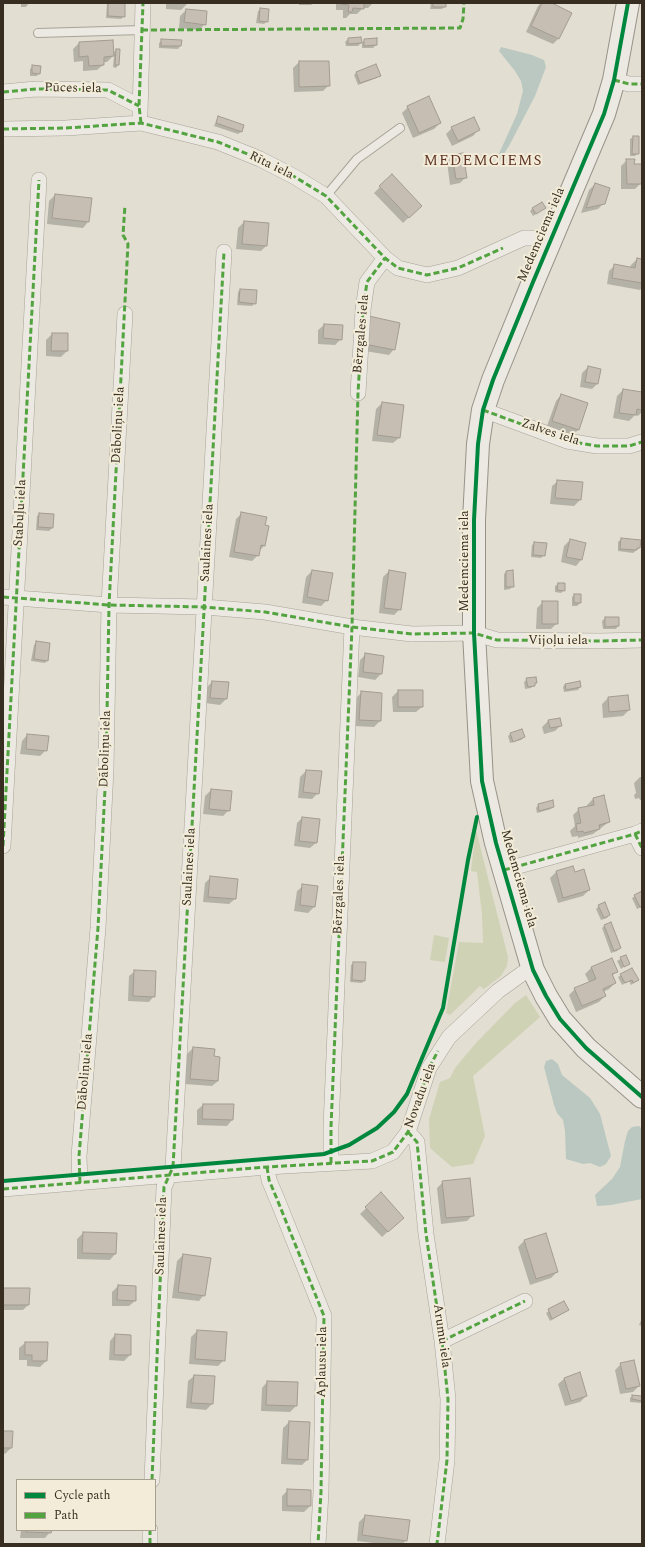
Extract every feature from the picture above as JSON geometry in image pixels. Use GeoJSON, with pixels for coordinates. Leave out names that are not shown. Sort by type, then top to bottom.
{"type":"FeatureCollection","features":[{"type":"Feature","properties":{"kind":"street"},"geometry":{"type":"LineString","coordinates":[[141,123],[139,106],[143,3]]}},
{"type":"Feature","properties":{"kind":"street","name":"Medemciema iela"},"geometry":{"type":"LineString","coordinates":[[628,3],[614,80],[604,114],[493,380],[483,410],[478,444],[474,520],[474,633],[482,781],[496,843],[533,970],[560,1019],[586,1048],[642,1097]]}},
{"type":"Feature","properties":{"kind":"street"},"geometry":{"type":"LineString","coordinates":[[614,80],[629,84],[642,84]]}},
{"type":"Feature","properties":{"kind":"street","name":"Pūces iela"},"geometry":{"type":"LineString","coordinates":[[3,92],[36,89],[108,90],[139,106]]}},
{"type":"Feature","properties":{"kind":"street","name":"Rīta iela"},"geometry":{"type":"LineString","coordinates":[[3,129],[66,128],[141,123],[225,145],[260,159],[295,177],[326,196],[385,258],[398,268],[427,275],[458,268],[524,238],[539,238],[550,242]]}},
{"type":"Feature","properties":{"kind":"street","name":"Stabuļu iela"},"geometry":{"type":"LineString","coordinates":[[3,846],[10,598],[39,180]]}},
{"type":"Feature","properties":{"kind":"street","name":"Saulaines iela"},"geometry":{"type":"LineString","coordinates":[[152,1479],[164,1187],[173,1167],[224,252]]}},
{"type":"Feature","properties":{"kind":"street","name":"Bērzgales iela"},"geometry":{"type":"LineString","coordinates":[[358,393],[363,310],[367,282],[385,258]]}},
{"type":"Feature","properties":{"kind":"street","name":"Dāboliņu iela"},"geometry":{"type":"LineString","coordinates":[[80,1183],[80,1156],[98,928],[106,777],[109,605],[125,314]]}},
{"type":"Feature","properties":{"kind":"street","name":"Zalves iela"},"geometry":{"type":"LineString","coordinates":[[483,410],[567,441],[598,446],[628,446],[642,442]]}},
{"type":"Feature","properties":{"kind":"street","name":"Vijoļu iela"},"geometry":{"type":"LineString","coordinates":[[10,598],[109,605],[205,607],[266,612],[352,627],[412,634],[474,633],[497,640],[600,642],[642,640]]}},
{"type":"Feature","properties":{"kind":"street","name":"Bērzgales iela"},"geometry":{"type":"LineString","coordinates":[[330,1163],[330,1127],[352,627]]}},
{"type":"Feature","properties":{"kind":"street"},"geometry":{"type":"LineString","coordinates":[[504,870],[639,832],[642,848]]}},
{"type":"Feature","properties":{"kind":"street","name":"Novadu iela"},"geometry":{"type":"LineString","coordinates":[[3,1189],[267,1167],[372,1162],[393,1152],[408,1132],[429,1068],[438,1052],[455,1030],[498,991],[523,973],[533,970]]}},
{"type":"Feature","properties":{"kind":"street","name":"Arumu iela"},"geometry":{"type":"LineString","coordinates":[[408,1132],[417,1142],[426,1234],[442,1341],[448,1399],[449,1415],[447,1460],[437,1544]]}},
{"type":"Feature","properties":{"kind":"street","name":"Aplausu iela"},"geometry":{"type":"LineString","coordinates":[[267,1167],[269,1180],[276,1199],[324,1316],[321,1492],[318,1544]]}},
{"type":"Feature","properties":{"kind":"street"},"geometry":{"type":"LineString","coordinates":[[442,1341],[525,1301]]}},
{"type":"Feature","properties":{"kind":"street"},"geometry":{"type":"LineString","coordinates":[[150,1531],[150,1544]]}},
{"type":"Feature","properties":{"kind":"lane"},"geometry":{"type":"LineString","coordinates":[[38,32],[142,30]]}},
{"type":"Feature","properties":{"kind":"lane"},"geometry":{"type":"LineString","coordinates":[[326,196],[357,159],[400,128]]}},
{"type":"Feature","properties":{"kind":"green space"},"geometry":{"type":"Polygon","coordinates":[[[476,830],[508,957],[507,966],[501,976],[484,989],[480,986],[450,1015],[446,1013],[459,942],[483,943],[482,914],[477,872],[471,871],[476,830]]]}},
{"type":"Feature","properties":{"kind":"green space"},"geometry":{"type":"Polygon","coordinates":[[[434,935],[449,938],[445,962],[430,960],[434,935]]]}},
{"type":"Feature","properties":{"kind":"green space"},"geometry":{"type":"Polygon","coordinates":[[[526,995],[540,1017],[473,1076],[485,1136],[473,1164],[452,1167],[430,1148],[429,1119],[440,1082],[450,1078],[455,1068],[476,1043],[515,1003],[526,995]]]}},
{"type":"Feature","properties":{"kind":"shaded area"},"geometry":{"type":"Polygon","coordinates":[[[501,47],[532,55],[544,60],[546,67],[535,96],[509,146],[499,161],[497,158],[517,114],[523,91],[521,81],[515,71],[499,51],[501,47]]]}},
{"type":"Feature","properties":{"kind":"shaded area"},"geometry":{"type":"Polygon","coordinates":[[[552,1059],[558,1064],[562,1075],[590,1098],[600,1114],[611,1156],[606,1164],[600,1167],[590,1163],[583,1164],[566,1159],[563,1120],[557,1113],[554,1105],[544,1067],[546,1061],[552,1059]]]}},
{"type":"Feature","properties":{"kind":"shaded area"},"geometry":{"type":"Polygon","coordinates":[[[639,1126],[642,1129],[642,1199],[597,1206],[595,1195],[612,1179],[620,1167],[628,1131],[632,1127],[639,1126]]]}},
{"type":"Feature","properties":{"kind":"building"},"geometry":{"type":"Polygon","coordinates":[[[108,3],[125,3],[125,17],[108,16],[108,3]]]}},
{"type":"Feature","properties":{"kind":"building"},"geometry":{"type":"Polygon","coordinates":[[[341,3],[364,3],[364,9],[353,8],[352,12],[348,12],[349,5],[341,3]]]}},
{"type":"Feature","properties":{"kind":"building"},"geometry":{"type":"Polygon","coordinates":[[[433,3],[446,3],[446,7],[433,7],[433,3]]]}},
{"type":"Feature","properties":{"kind":"building"},"geometry":{"type":"Polygon","coordinates":[[[542,3],[552,3],[572,13],[559,39],[531,26],[542,3]]]}},
{"type":"Feature","properties":{"kind":"building"},"geometry":{"type":"Polygon","coordinates":[[[260,8],[269,9],[268,22],[259,21],[260,8]]]}},
{"type":"Feature","properties":{"kind":"building"},"geometry":{"type":"Polygon","coordinates":[[[186,9],[207,11],[206,25],[184,22],[186,9]]]}},
{"type":"Feature","properties":{"kind":"building"},"geometry":{"type":"Polygon","coordinates":[[[361,37],[362,43],[348,44],[348,38],[361,37]]]}},
{"type":"Feature","properties":{"kind":"building"},"geometry":{"type":"Polygon","coordinates":[[[377,38],[377,45],[364,46],[364,39],[377,38]]]}},
{"type":"Feature","properties":{"kind":"building"},"geometry":{"type":"Polygon","coordinates":[[[161,39],[182,40],[181,46],[161,46],[161,39]]]}},
{"type":"Feature","properties":{"kind":"building"},"geometry":{"type":"Polygon","coordinates":[[[113,40],[114,56],[104,57],[104,65],[89,66],[88,56],[79,57],[79,42],[113,40]]]}},
{"type":"Feature","properties":{"kind":"building"},"geometry":{"type":"Polygon","coordinates":[[[116,49],[120,49],[119,65],[115,65],[116,49]]]}},
{"type":"Feature","properties":{"kind":"building"},"geometry":{"type":"Polygon","coordinates":[[[299,61],[329,61],[330,86],[299,87],[299,61]]]}},
{"type":"Feature","properties":{"kind":"building"},"geometry":{"type":"Polygon","coordinates":[[[376,64],[381,76],[360,83],[356,72],[376,64]]]}},
{"type":"Feature","properties":{"kind":"building"},"geometry":{"type":"Polygon","coordinates":[[[32,65],[41,66],[40,74],[32,73],[32,65]]]}},
{"type":"Feature","properties":{"kind":"building"},"geometry":{"type":"Polygon","coordinates":[[[429,96],[441,123],[419,133],[407,106],[429,96]]]}},
{"type":"Feature","properties":{"kind":"building"},"geometry":{"type":"Polygon","coordinates":[[[218,116],[244,125],[242,132],[216,123],[218,116]]]}},
{"type":"Feature","properties":{"kind":"building"},"geometry":{"type":"Polygon","coordinates":[[[474,117],[480,130],[458,141],[451,127],[474,117]]]}},
{"type":"Feature","properties":{"kind":"building"},"geometry":{"type":"Polygon","coordinates":[[[633,136],[639,136],[639,154],[632,154],[633,136]]]}},
{"type":"Feature","properties":{"kind":"building"},"geometry":{"type":"Polygon","coordinates":[[[463,153],[467,178],[456,179],[452,155],[463,153]]]}},
{"type":"Feature","properties":{"kind":"building"},"geometry":{"type":"Polygon","coordinates":[[[626,159],[635,159],[634,164],[642,164],[642,184],[627,184],[626,159]]]}},
{"type":"Feature","properties":{"kind":"building"},"geometry":{"type":"Polygon","coordinates":[[[392,174],[422,206],[409,218],[379,186],[392,174]]]}},
{"type":"Feature","properties":{"kind":"building"},"geometry":{"type":"Polygon","coordinates":[[[595,183],[610,188],[605,204],[586,208],[595,183]]]}},
{"type":"Feature","properties":{"kind":"building"},"geometry":{"type":"Polygon","coordinates":[[[55,194],[92,198],[89,222],[52,218],[55,194]]]}},
{"type":"Feature","properties":{"kind":"building"},"geometry":{"type":"Polygon","coordinates":[[[542,202],[546,208],[536,214],[532,208],[542,202]]]}},
{"type":"Feature","properties":{"kind":"building"},"geometry":{"type":"Polygon","coordinates":[[[244,221],[269,223],[267,246],[242,244],[244,221]]]}},
{"type":"Feature","properties":{"kind":"building"},"geometry":{"type":"Polygon","coordinates":[[[637,258],[642,259],[642,283],[612,278],[614,264],[635,268],[637,258]]]}},
{"type":"Feature","properties":{"kind":"building"},"geometry":{"type":"Polygon","coordinates":[[[240,289],[257,290],[256,304],[239,302],[240,289]]]}},
{"type":"Feature","properties":{"kind":"building"},"geometry":{"type":"Polygon","coordinates":[[[369,316],[400,323],[395,350],[364,344],[369,316]]]}},
{"type":"Feature","properties":{"kind":"building"},"geometry":{"type":"Polygon","coordinates":[[[324,324],[343,325],[342,340],[323,338],[324,324]]]}},
{"type":"Feature","properties":{"kind":"building"},"geometry":{"type":"Polygon","coordinates":[[[52,333],[68,333],[68,351],[51,351],[52,333]]]}},
{"type":"Feature","properties":{"kind":"building"},"geometry":{"type":"Polygon","coordinates":[[[588,366],[601,369],[598,384],[585,382],[588,366]]]}},
{"type":"Feature","properties":{"kind":"building"},"geometry":{"type":"Polygon","coordinates":[[[623,389],[642,392],[642,410],[637,409],[636,415],[619,413],[623,389]]]}},
{"type":"Feature","properties":{"kind":"building"},"geometry":{"type":"Polygon","coordinates":[[[561,394],[588,403],[579,430],[552,421],[561,394]]]}},
{"type":"Feature","properties":{"kind":"building"},"geometry":{"type":"Polygon","coordinates":[[[382,402],[404,405],[400,438],[377,435],[382,402]]]}},
{"type":"Feature","properties":{"kind":"building"},"geometry":{"type":"Polygon","coordinates":[[[557,480],[583,482],[581,500],[555,498],[557,480]]]}},
{"type":"Feature","properties":{"kind":"building"},"geometry":{"type":"Polygon","coordinates":[[[241,512],[267,517],[265,525],[269,526],[265,546],[261,545],[259,556],[234,552],[241,512]]]}},
{"type":"Feature","properties":{"kind":"building"},"geometry":{"type":"Polygon","coordinates":[[[39,513],[54,514],[53,528],[38,527],[39,513]]]}},
{"type":"Feature","properties":{"kind":"building"},"geometry":{"type":"Polygon","coordinates":[[[621,538],[641,540],[640,548],[637,548],[637,550],[620,549],[621,538]]]}},
{"type":"Feature","properties":{"kind":"building"},"geometry":{"type":"Polygon","coordinates":[[[570,539],[586,543],[582,560],[566,557],[570,539]]]}},
{"type":"Feature","properties":{"kind":"building"},"geometry":{"type":"Polygon","coordinates":[[[534,542],[547,543],[545,556],[533,555],[534,542]]]}},
{"type":"Feature","properties":{"kind":"building"},"geometry":{"type":"Polygon","coordinates":[[[312,570],[333,573],[328,601],[307,597],[312,570]]]}},
{"type":"Feature","properties":{"kind":"building"},"geometry":{"type":"Polygon","coordinates":[[[389,570],[406,573],[401,610],[384,608],[389,570]]]}},
{"type":"Feature","properties":{"kind":"building"},"geometry":{"type":"Polygon","coordinates":[[[513,570],[514,587],[506,587],[506,571],[513,570]]]}},
{"type":"Feature","properties":{"kind":"building"},"geometry":{"type":"Polygon","coordinates":[[[558,583],[565,583],[565,591],[557,590],[558,583]]]}},
{"type":"Feature","properties":{"kind":"building"},"geometry":{"type":"Polygon","coordinates":[[[574,594],[581,594],[581,603],[574,603],[574,594]]]}},
{"type":"Feature","properties":{"kind":"building"},"geometry":{"type":"Polygon","coordinates":[[[542,601],[558,601],[558,624],[542,624],[542,601]]]}},
{"type":"Feature","properties":{"kind":"building"},"geometry":{"type":"Polygon","coordinates":[[[605,617],[619,617],[619,626],[605,627],[605,617]]]}},
{"type":"Feature","properties":{"kind":"building"},"geometry":{"type":"Polygon","coordinates":[[[36,641],[50,643],[48,661],[34,659],[36,641]]]}},
{"type":"Feature","properties":{"kind":"building"},"geometry":{"type":"Polygon","coordinates":[[[365,653],[384,656],[382,674],[363,672],[365,653]]]}},
{"type":"Feature","properties":{"kind":"building"},"geometry":{"type":"Polygon","coordinates":[[[536,677],[537,683],[535,683],[535,686],[528,687],[526,678],[536,677]]]}},
{"type":"Feature","properties":{"kind":"building"},"geometry":{"type":"Polygon","coordinates":[[[212,681],[229,682],[227,699],[210,698],[212,681]]]}},
{"type":"Feature","properties":{"kind":"building"},"geometry":{"type":"Polygon","coordinates":[[[580,681],[581,687],[566,690],[565,684],[580,681]]]}},
{"type":"Feature","properties":{"kind":"building"},"geometry":{"type":"Polygon","coordinates":[[[398,690],[423,690],[423,707],[398,707],[398,690]]]}},
{"type":"Feature","properties":{"kind":"building"},"geometry":{"type":"Polygon","coordinates":[[[361,691],[382,693],[381,721],[359,720],[361,691]]]}},
{"type":"Feature","properties":{"kind":"building"},"geometry":{"type":"Polygon","coordinates":[[[628,695],[630,710],[609,712],[608,697],[628,695]]]}},
{"type":"Feature","properties":{"kind":"building"},"geometry":{"type":"Polygon","coordinates":[[[560,718],[562,726],[550,728],[548,720],[560,718]]]}},
{"type":"Feature","properties":{"kind":"building"},"geometry":{"type":"Polygon","coordinates":[[[522,729],[525,737],[513,742],[510,733],[522,729]]]}},
{"type":"Feature","properties":{"kind":"building"},"geometry":{"type":"Polygon","coordinates":[[[27,734],[49,736],[47,751],[26,749],[27,734]]]}},
{"type":"Feature","properties":{"kind":"building"},"geometry":{"type":"Polygon","coordinates":[[[306,770],[322,771],[319,794],[303,792],[306,770]]]}},
{"type":"Feature","properties":{"kind":"building"},"geometry":{"type":"Polygon","coordinates":[[[211,789],[232,791],[230,811],[209,809],[211,789]]]}},
{"type":"Feature","properties":{"kind":"building"},"geometry":{"type":"Polygon","coordinates":[[[604,795],[610,822],[599,825],[600,829],[584,833],[583,831],[577,832],[576,824],[581,823],[578,808],[594,805],[593,798],[604,795]]]}},
{"type":"Feature","properties":{"kind":"building"},"geometry":{"type":"Polygon","coordinates":[[[553,800],[554,807],[539,811],[538,804],[553,800]]]}},
{"type":"Feature","properties":{"kind":"building"},"geometry":{"type":"Polygon","coordinates":[[[302,817],[320,819],[317,843],[299,841],[302,817]]]}},
{"type":"Feature","properties":{"kind":"building"},"geometry":{"type":"Polygon","coordinates":[[[573,866],[575,872],[584,869],[590,890],[563,898],[556,871],[573,866]]]}},
{"type":"Feature","properties":{"kind":"building"},"geometry":{"type":"Polygon","coordinates":[[[210,876],[238,879],[236,899],[208,897],[210,876]]]}},
{"type":"Feature","properties":{"kind":"building"},"geometry":{"type":"Polygon","coordinates":[[[302,884],[318,886],[315,907],[300,905],[302,884]]]}},
{"type":"Feature","properties":{"kind":"building"},"geometry":{"type":"Polygon","coordinates":[[[642,891],[642,906],[640,907],[634,895],[642,891]]]}},
{"type":"Feature","properties":{"kind":"building"},"geometry":{"type":"Polygon","coordinates":[[[605,902],[610,915],[604,918],[598,905],[605,902]]]}},
{"type":"Feature","properties":{"kind":"building"},"geometry":{"type":"Polygon","coordinates":[[[611,922],[621,948],[614,951],[604,925],[611,922]]]}},
{"type":"Feature","properties":{"kind":"building"},"geometry":{"type":"Polygon","coordinates":[[[626,955],[630,964],[624,967],[620,957],[626,955]]]}},
{"type":"Feature","properties":{"kind":"building"},"geometry":{"type":"Polygon","coordinates":[[[612,958],[618,972],[612,974],[616,983],[603,989],[606,996],[582,1006],[574,988],[596,979],[591,967],[612,958]]]}},
{"type":"Feature","properties":{"kind":"building"},"geometry":{"type":"Polygon","coordinates":[[[353,962],[366,962],[365,981],[352,980],[353,962]]]}},
{"type":"Feature","properties":{"kind":"building"},"geometry":{"type":"Polygon","coordinates":[[[632,968],[639,980],[633,983],[632,980],[625,983],[620,974],[632,968]]]}},
{"type":"Feature","properties":{"kind":"building"},"geometry":{"type":"Polygon","coordinates":[[[134,970],[156,971],[155,997],[133,996],[134,970]]]}},
{"type":"Feature","properties":{"kind":"building"},"geometry":{"type":"Polygon","coordinates":[[[193,1047],[215,1049],[214,1056],[220,1057],[218,1081],[190,1079],[193,1047]]]}},
{"type":"Feature","properties":{"kind":"building"},"geometry":{"type":"Polygon","coordinates":[[[203,1104],[234,1104],[233,1120],[202,1119],[203,1104]]]}},
{"type":"Feature","properties":{"kind":"building"},"geometry":{"type":"Polygon","coordinates":[[[470,1178],[474,1216],[446,1218],[442,1181],[470,1178]]]}},
{"type":"Feature","properties":{"kind":"building"},"geometry":{"type":"Polygon","coordinates":[[[381,1192],[404,1218],[388,1232],[365,1207],[381,1192]]]}},
{"type":"Feature","properties":{"kind":"building"},"geometry":{"type":"Polygon","coordinates":[[[83,1232],[117,1233],[116,1254],[82,1253],[83,1232]]]}},
{"type":"Feature","properties":{"kind":"building"},"geometry":{"type":"Polygon","coordinates":[[[546,1233],[558,1272],[536,1279],[524,1240],[546,1233]]]}},
{"type":"Feature","properties":{"kind":"building"},"geometry":{"type":"Polygon","coordinates":[[[183,1254],[211,1258],[205,1296],[178,1292],[183,1254]]]}},
{"type":"Feature","properties":{"kind":"building"},"geometry":{"type":"Polygon","coordinates":[[[118,1285],[136,1286],[136,1301],[117,1300],[118,1285]]]}},
{"type":"Feature","properties":{"kind":"building"},"geometry":{"type":"Polygon","coordinates":[[[3,1288],[30,1288],[29,1305],[3,1305],[3,1288]]]}},
{"type":"Feature","properties":{"kind":"building"},"geometry":{"type":"Polygon","coordinates":[[[564,1301],[569,1310],[552,1319],[548,1309],[564,1301]]]}},
{"type":"Feature","properties":{"kind":"building"},"geometry":{"type":"Polygon","coordinates":[[[197,1330],[227,1332],[225,1361],[195,1359],[197,1330]]]}},
{"type":"Feature","properties":{"kind":"building"},"geometry":{"type":"Polygon","coordinates":[[[115,1334],[131,1335],[131,1355],[114,1355],[115,1334]]]}},
{"type":"Feature","properties":{"kind":"building"},"geometry":{"type":"Polygon","coordinates":[[[25,1342],[48,1342],[47,1361],[32,1361],[32,1355],[25,1355],[25,1342]]]}},
{"type":"Feature","properties":{"kind":"building"},"geometry":{"type":"Polygon","coordinates":[[[634,1360],[640,1386],[626,1389],[620,1363],[634,1360]]]}},
{"type":"Feature","properties":{"kind":"building"},"geometry":{"type":"Polygon","coordinates":[[[580,1372],[587,1396],[571,1401],[564,1378],[580,1372]]]}},
{"type":"Feature","properties":{"kind":"building"},"geometry":{"type":"Polygon","coordinates":[[[194,1375],[215,1376],[213,1404],[191,1403],[194,1375]]]}},
{"type":"Feature","properties":{"kind":"building"},"geometry":{"type":"Polygon","coordinates":[[[267,1381],[298,1382],[297,1406],[266,1405],[267,1381]]]}},
{"type":"Feature","properties":{"kind":"building"},"geometry":{"type":"Polygon","coordinates":[[[632,1395],[642,1396],[642,1401],[632,1399],[632,1395]]]}},
{"type":"Feature","properties":{"kind":"building"},"geometry":{"type":"Polygon","coordinates":[[[289,1421],[310,1422],[308,1460],[287,1459],[289,1421]]]}},
{"type":"Feature","properties":{"kind":"building"},"geometry":{"type":"Polygon","coordinates":[[[3,1431],[13,1431],[12,1448],[3,1448],[3,1431]]]}},
{"type":"Feature","properties":{"kind":"building"},"geometry":{"type":"Polygon","coordinates":[[[287,1489],[311,1490],[311,1506],[287,1506],[287,1489]]]}},
{"type":"Feature","properties":{"kind":"building"},"geometry":{"type":"Polygon","coordinates":[[[365,1515],[410,1520],[407,1541],[362,1535],[365,1515]]]}},
{"type":"Feature","properties":{"kind":"building"},"geometry":{"type":"Polygon","coordinates":[[[26,1531],[52,1531],[51,1533],[26,1531]]]}},
{"type":"Feature","properties":{"kind":"marked path"},"geometry":{"type":"LineString","coordinates":[[141,123],[139,106],[143,3]]}},
{"type":"Feature","properties":{"kind":"marked path"},"geometry":{"type":"LineString","coordinates":[[142,30],[460,28],[463,19],[464,3]]}},
{"type":"Feature","properties":{"kind":"marked path"},"geometry":{"type":"LineString","coordinates":[[614,80],[629,84],[642,84]]}},
{"type":"Feature","properties":{"kind":"marked path"},"geometry":{"type":"LineString","coordinates":[[3,92],[36,89],[108,90],[139,106]]}},
{"type":"Feature","properties":{"kind":"marked path"},"geometry":{"type":"LineString","coordinates":[[3,129],[66,128],[141,123],[218,142],[260,159],[295,177],[326,196],[385,258],[398,268],[427,275],[458,268],[503,248]]}},
{"type":"Feature","properties":{"kind":"marked path"},"geometry":{"type":"LineString","coordinates":[[3,846],[39,180]]}},
{"type":"Feature","properties":{"kind":"marked path"},"geometry":{"type":"LineString","coordinates":[[80,1183],[79,1156],[98,928],[106,769],[109,605],[128,244],[123,235],[125,205]]}},
{"type":"Feature","properties":{"kind":"marked path"},"geometry":{"type":"LineString","coordinates":[[152,1479],[164,1187],[173,1167],[224,252]]}},
{"type":"Feature","properties":{"kind":"marked path"},"geometry":{"type":"LineString","coordinates":[[331,1163],[331,1127],[352,627],[358,393],[363,310],[367,282],[385,258]]}},
{"type":"Feature","properties":{"kind":"marked path"},"geometry":{"type":"LineString","coordinates":[[483,410],[567,441],[597,446],[629,446],[642,442]]}},
{"type":"Feature","properties":{"kind":"marked path"},"geometry":{"type":"LineString","coordinates":[[3,597],[109,605],[205,607],[265,612],[352,627],[412,634],[474,633],[497,640],[642,640]]}},
{"type":"Feature","properties":{"kind":"marked path"},"geometry":{"type":"LineString","coordinates":[[504,870],[642,831]]}},
{"type":"Feature","properties":{"kind":"marked path"},"geometry":{"type":"LineString","coordinates":[[635,834],[642,848]]}},
{"type":"Feature","properties":{"kind":"marked path"},"geometry":{"type":"LineString","coordinates":[[3,1189],[267,1167],[372,1161],[393,1152],[408,1132],[429,1068],[438,1051]]}},
{"type":"Feature","properties":{"kind":"marked path"},"geometry":{"type":"LineString","coordinates":[[408,1132],[417,1142],[426,1234],[442,1341],[448,1399],[447,1460],[437,1544]]}},
{"type":"Feature","properties":{"kind":"marked path"},"geometry":{"type":"LineString","coordinates":[[267,1167],[269,1180],[324,1316],[321,1492],[318,1544]]}},
{"type":"Feature","properties":{"kind":"marked path"},"geometry":{"type":"LineString","coordinates":[[442,1341],[525,1301]]}},
{"type":"Feature","properties":{"kind":"marked path"},"geometry":{"type":"LineString","coordinates":[[150,1531],[150,1544]]}},
{"type":"Feature","properties":{"kind":"cycle path"},"geometry":{"type":"LineString","coordinates":[[628,3],[614,80],[604,114],[533,282],[493,380],[483,410],[478,444],[474,520],[474,633],[482,781],[496,843],[533,970],[560,1019],[586,1048],[642,1097]]}},
{"type":"Feature","properties":{"kind":"cycle path"},"geometry":{"type":"LineString","coordinates":[[3,1181],[324,1154],[349,1145],[377,1128],[394,1112],[407,1094],[443,1008],[468,860],[477,817]]}},
{"type":"Feature","properties":{"kind":"district","name":"MEDEMCIEMS"},"geometry":{"type":"Point","coordinates":[483,162]}}]}
